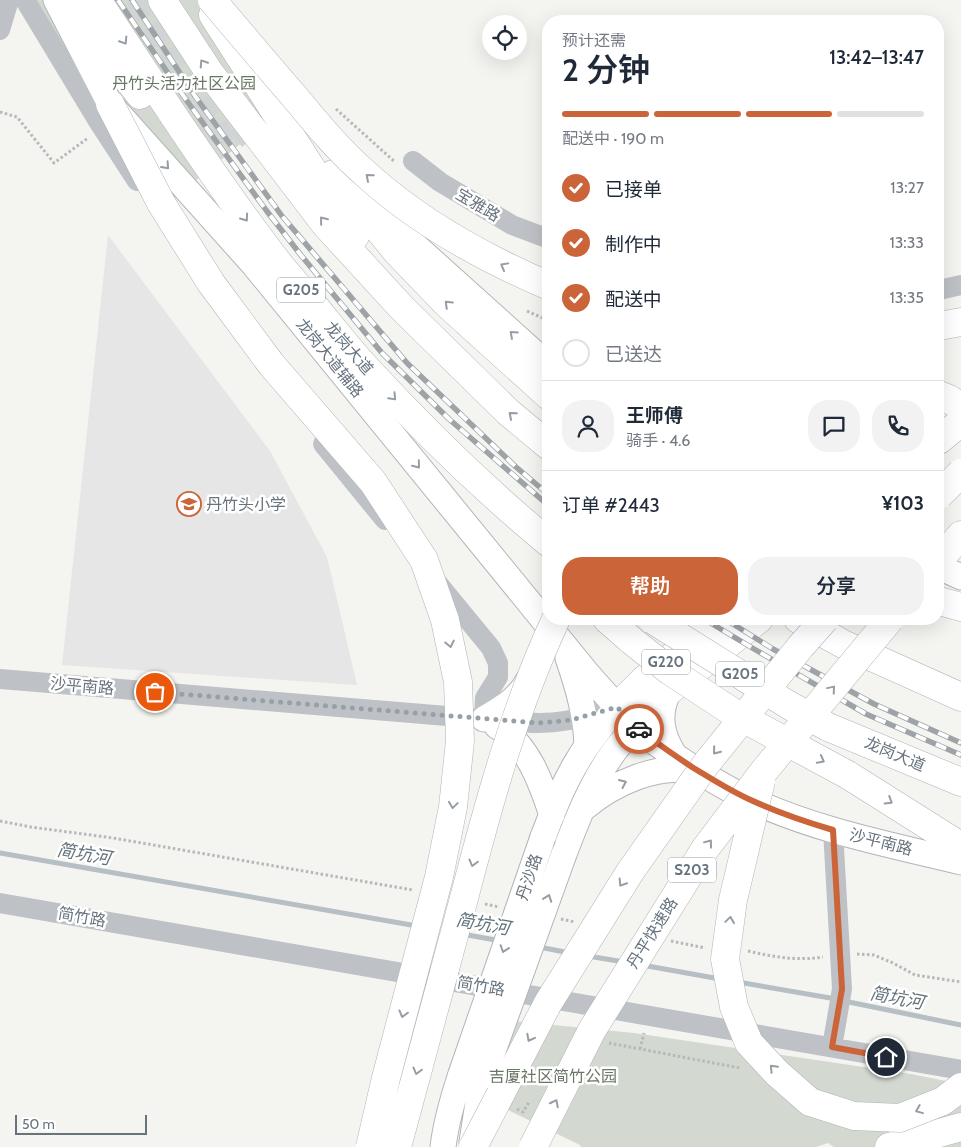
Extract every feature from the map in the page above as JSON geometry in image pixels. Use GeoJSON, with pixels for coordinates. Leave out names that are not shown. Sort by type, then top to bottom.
{"type":"FeatureCollection","features":[{"type":"Feature","properties":{"kind":"highway","name":"龙岗大道"},"geometry":{"type":"LineString","coordinates":[[97,0],[162,100],[273,256],[368,370],[413,418],[467,471],[542,537]]}},
{"type":"Feature","properties":{"kind":"highway"},"geometry":{"type":"LineString","coordinates":[[162,0],[208,72],[326,224],[402,308],[508,412],[542,440]]}},
{"type":"Feature","properties":{"kind":"highway"},"geometry":{"type":"LineString","coordinates":[[205,0],[402,308]]}},
{"type":"Feature","properties":{"kind":"highway"},"geometry":{"type":"LineString","coordinates":[[212,0],[334,144],[368,177],[412,211],[461,242],[514,271],[542,283]]}},
{"type":"Feature","properties":{"kind":"highway"},"geometry":{"type":"LineString","coordinates":[[64,1],[175,138],[220,183]]}},
{"type":"Feature","properties":{"kind":"highway"},"geometry":{"type":"LineString","coordinates":[[104,117],[211,283],[271,364],[373,482],[424,560],[445,620],[458,682],[460,741],[453,807],[438,877],[370,1147]]}},
{"type":"Feature","properties":{"kind":"highway"},"geometry":{"type":"LineString","coordinates":[[324,164],[397,252],[447,304],[542,390]]}},
{"type":"Feature","properties":{"kind":"highway"},"geometry":{"type":"LineString","coordinates":[[944,325],[961,322]]}},
{"type":"Feature","properties":{"kind":"highway"},"geometry":{"type":"LineString","coordinates":[[944,397],[961,407]]}},
{"type":"Feature","properties":{"kind":"highway"},"geometry":{"type":"LineString","coordinates":[[944,436],[961,422]]}},
{"type":"Feature","properties":{"kind":"highway"},"geometry":{"type":"LineString","coordinates":[[944,489],[961,473]]}},
{"type":"Feature","properties":{"kind":"highway"},"geometry":{"type":"LineString","coordinates":[[944,491],[961,482]]}},
{"type":"Feature","properties":{"kind":"highway"},"geometry":{"type":"LineString","coordinates":[[515,515],[542,548]]}},
{"type":"Feature","properties":{"kind":"highway"},"geometry":{"type":"LineString","coordinates":[[944,554],[961,535]]}},
{"type":"Feature","properties":{"kind":"highway"},"geometry":{"type":"LineString","coordinates":[[944,602],[961,606]]}},
{"type":"Feature","properties":{"kind":"highway"},"geometry":{"type":"LineString","coordinates":[[614,625],[670,671],[737,715],[848,774],[951,840],[961,850]]}},
{"type":"Feature","properties":{"kind":"highway","name":"龙岗大道"},"geometry":{"type":"LineString","coordinates":[[662,625],[787,704],[828,727],[961,782]]}},
{"type":"Feature","properties":{"kind":"highway","name":"G220"},"geometry":{"type":"LineString","coordinates":[[644,708],[644,680],[711,625]]}},
{"type":"Feature","properties":{"kind":"highway","name":"G220"},"geometry":{"type":"LineString","coordinates":[[644,708],[751,625]]}},
{"type":"Feature","properties":{"kind":"highway"},"geometry":{"type":"LineString","coordinates":[[809,625],[843,644],[961,697]]}},
{"type":"Feature","properties":{"kind":"highway","name":"S203"},"geometry":{"type":"LineString","coordinates":[[472,1147],[548,1003],[630,872],[706,764],[820,625]]}},
{"type":"Feature","properties":{"kind":"highway","name":"丹平快速路"},"geometry":{"type":"LineString","coordinates":[[534,1147],[592,1030],[705,849],[764,771],[885,625]]}},
{"type":"Feature","properties":{"kind":"highway"},"geometry":{"type":"LineString","coordinates":[[397,1147],[486,816],[522,702],[546,642],[558,630]]}},
{"type":"Feature","properties":{"kind":"highway"},"geometry":{"type":"LineString","coordinates":[[764,771],[733,900],[725,959],[734,1007],[749,1043],[776,1073],[810,1102],[854,1116],[900,1118],[942,1100],[961,1087]]}},
{"type":"Feature","properties":{"kind":"highway"},"geometry":{"type":"LineString","coordinates":[[889,1147],[961,1127]]}},
{"type":"Feature","properties":{"kind":"main road"},"geometry":{"type":"LineString","coordinates":[[205,0],[324,164],[542,360]]}},
{"type":"Feature","properties":{"kind":"main road","name":"龙岗大道辅路"},"geometry":{"type":"LineString","coordinates":[[64,1],[104,117],[254,265],[510,579],[542,613]]}},
{"type":"Feature","properties":{"kind":"main road"},"geometry":{"type":"LineString","coordinates":[[944,566],[948,571],[961,578]]}},
{"type":"Feature","properties":{"kind":"main road"},"geometry":{"type":"LineString","coordinates":[[510,579],[525,603],[533,628],[536,653],[534,664],[531,676],[518,696],[484,719],[501,729],[519,745],[533,767],[544,792],[547,826]]}},
{"type":"Feature","properties":{"kind":"main road","name":"龙岗大道辅路"},"geometry":{"type":"LineString","coordinates":[[558,630],[586,672],[644,708]]}},
{"type":"Feature","properties":{"kind":"main road"},"geometry":{"type":"LineString","coordinates":[[558,630],[577,684],[584,717],[587,746]]}},
{"type":"Feature","properties":{"kind":"main road"},"geometry":{"type":"LineString","coordinates":[[644,708],[664,701],[662,720],[666,740],[675,756]]}},
{"type":"Feature","properties":{"kind":"main road","name":"丹沙路"},"geometry":{"type":"LineString","coordinates":[[472,1147],[478,1103],[473,1075],[547,826],[577,762],[594,735],[644,708]]}},
{"type":"Feature","properties":{"kind":"main road","name":"丹沙路"},"geometry":{"type":"LineString","coordinates":[[443,1147],[452,1104],[473,1075],[582,809],[596,779],[644,708]]}},
{"type":"Feature","properties":{"kind":"main road","name":"沙平南路"},"geometry":{"type":"LineString","coordinates":[[644,708],[651,739],[700,772],[752,801],[788,816],[856,837],[961,862]]}},
{"type":"Feature","properties":{"kind":"main road"},"geometry":{"type":"LineString","coordinates":[[582,809],[600,795],[643,775],[673,769],[687,769],[700,772]]}},
{"type":"Feature","properties":{"kind":"street"},"geometry":{"type":"LineString","coordinates":[[0,30],[9,0]]}},
{"type":"Feature","properties":{"kind":"street"},"geometry":{"type":"LineString","coordinates":[[25,0],[104,117],[223,314],[333,456],[491,648],[498,662],[498,676],[485,698],[484,719]]}},
{"type":"Feature","properties":{"kind":"street","name":"宝雅路"},"geometry":{"type":"LineString","coordinates":[[405,162],[512,225],[542,236]]}},
{"type":"Feature","properties":{"kind":"street"},"geometry":{"type":"LineString","coordinates":[[944,289],[961,285]]}},
{"type":"Feature","properties":{"kind":"street","name":"沙平南路"},"geometry":{"type":"LineString","coordinates":[[0,679],[539,723],[644,708]]}},
{"type":"Feature","properties":{"kind":"street"},"geometry":{"type":"LineString","coordinates":[[833,830],[842,989],[833,1041]]}},
{"type":"Feature","properties":{"kind":"street","name":"简竹路"},"geometry":{"type":"LineString","coordinates":[[0,903],[833,1041],[961,1070]]}},
{"type":"Feature","properties":{"kind":"path"},"geometry":{"type":"LineString","coordinates":[[333,106],[405,162]]}},
{"type":"Feature","properties":{"kind":"path"},"geometry":{"type":"LineString","coordinates":[[0,112],[17,117],[54,163],[104,117]]}},
{"type":"Feature","properties":{"kind":"path"},"geometry":{"type":"LineString","coordinates":[[527,311],[542,318]]}},
{"type":"Feature","properties":{"kind":"path"},"geometry":{"type":"LineString","coordinates":[[605,1042],[745,1068]]}},
{"type":"Feature","properties":{"kind":"shaded area","name":"丹竹头小学"},"geometry":{"type":"Polygon","coordinates":[[[108,235],[270,451],[327,557],[357,685],[62,665],[108,235]]]}},
{"type":"Feature","properties":{"kind":"green space","name":"丹竹头活力社区公园"},"geometry":{"type":"Polygon","coordinates":[[[35,0],[229,0],[301,94],[164,207],[35,0]]]}},
{"type":"Feature","properties":{"kind":"green space","name":"吉厦社区简竹公园"},"geometry":{"type":"Polygon","coordinates":[[[514,1021],[634,1033],[911,1074],[961,1084],[961,1147],[834,1147],[828,1143],[816,1147],[581,1147],[483,1098],[514,1021]]]}},
{"type":"Feature","properties":{"kind":"waterway","name":"简坑河"},"geometry":{"type":"LineString","coordinates":[[0,853],[417,926]]}},
{"type":"Feature","properties":{"kind":"waterway","name":"简坑河"},"geometry":{"type":"LineString","coordinates":[[462,934],[501,941]]}},
{"type":"Feature","properties":{"kind":"waterway","name":"简坑河"},"geometry":{"type":"LineString","coordinates":[[539,947],[570,953]]}},
{"type":"Feature","properties":{"kind":"waterway","name":"简坑河"},"geometry":{"type":"LineString","coordinates":[[588,956],[624,962]]}},
{"type":"Feature","properties":{"kind":"waterway","name":"简坑河"},"geometry":{"type":"LineString","coordinates":[[642,965],[720,979]]}},
{"type":"Feature","properties":{"kind":"waterway","name":"简坑河"},"geometry":{"type":"LineString","coordinates":[[738,982],[836,999]]}},
{"type":"Feature","properties":{"kind":"waterway","name":"简坑河"},"geometry":{"type":"LineString","coordinates":[[844,1001],[961,1025]]}},
{"type":"Feature","properties":{"kind":"tunnel"},"geometry":{"type":"LineString","coordinates":[[135,0],[179,70],[230,144],[261,118]]}},
{"type":"Feature","properties":{"kind":"railway"},"geometry":{"type":"LineString","coordinates":[[118,0],[187,101],[266,210],[382,353],[449,419],[542,500]]}},
{"type":"Feature","properties":{"kind":"railway"},"geometry":{"type":"LineString","coordinates":[[132,0],[195,96],[282,216],[407,363],[516,467],[542,489]]}},
{"type":"Feature","properties":{"kind":"railway"},"geometry":{"type":"LineString","coordinates":[[714,625],[866,714],[961,755]]}},
{"type":"Feature","properties":{"kind":"railway"},"geometry":{"type":"LineString","coordinates":[[735,625],[773,649],[874,704],[961,743]]}},
{"type":"Feature","properties":{"kind":"way so far"},"geometry":{"type":"LineString","coordinates":[[155,692],[539,723],[571,720],[617,707],[639,729]]}},
{"type":"Feature","properties":{"kind":"place","name":"丹竹头小学"},"geometry":{"type":"Point","coordinates":[189,504]}},
{"type":"Feature","properties":{"kind":"route"},"geometry":{"type":"LineString","coordinates":[[639,729],[675,756],[736,793],[788,816],[833,830],[842,989],[832,1047],[886,1057]]}}]}
